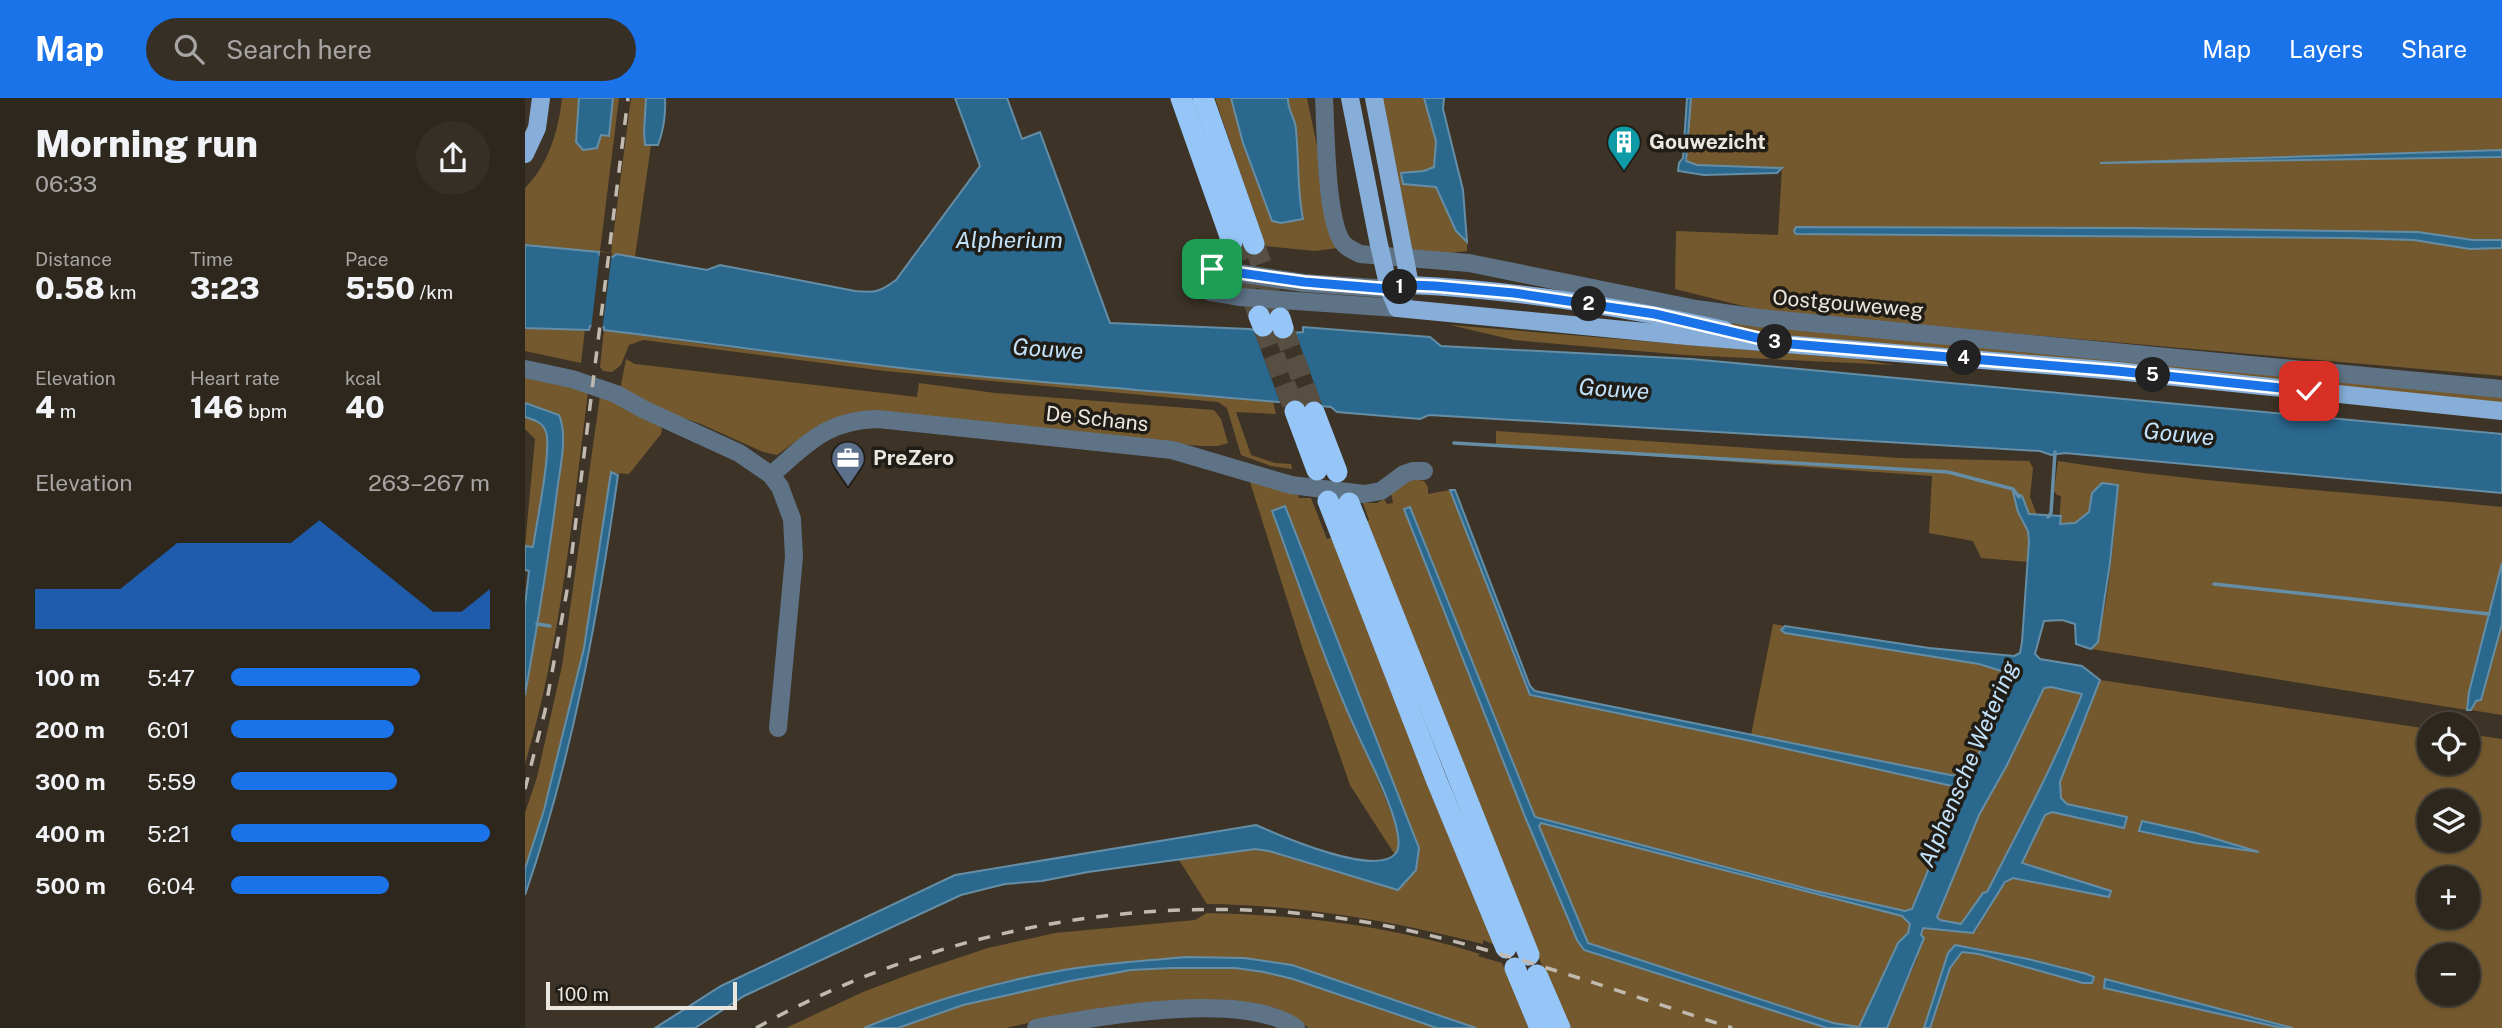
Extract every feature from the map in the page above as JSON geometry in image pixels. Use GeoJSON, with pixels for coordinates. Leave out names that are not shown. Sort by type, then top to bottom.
{"type":"FeatureCollection","features":[{"type":"Feature","properties":{"kind":"highway"},"geometry":{"type":"LineString","coordinates":[[1181,98],[1243,243],[1203,98]]}},
{"type":"Feature","properties":{"kind":"highway"},"geometry":{"type":"LineString","coordinates":[[1305,412],[1327,471]]}},
{"type":"Feature","properties":{"kind":"highway"},"geometry":{"type":"LineString","coordinates":[[1347,499],[1431,767],[1506,948]]}},
{"type":"Feature","properties":{"kind":"highway"},"geometry":{"type":"LineString","coordinates":[[1347,499],[1527,966],[1560,1028]]}},
{"type":"Feature","properties":{"kind":"highway"},"geometry":{"type":"LineString","coordinates":[[1527,966],[1540,1028]]}},
{"type":"Feature","properties":{"kind":"main road"},"geometry":{"type":"LineString","coordinates":[[525,153],[537,128],[541,98]]}},
{"type":"Feature","properties":{"kind":"main road"},"geometry":{"type":"LineString","coordinates":[[1350,98],[1377,250],[1397,308],[1660,334],[2117,371],[2502,411]]}},
{"type":"Feature","properties":{"kind":"main road"},"geometry":{"type":"LineString","coordinates":[[1374,98],[1410,285],[1514,293],[1655,314],[1779,343]]}},
{"type":"Feature","properties":{"kind":"main road"},"geometry":{"type":"LineString","coordinates":[[1406,257],[1414,268],[1435,286]]}},
{"type":"Feature","properties":{"kind":"street","name":"Oostgouweweg"},"geometry":{"type":"LineString","coordinates":[[1324,98],[1331,209],[1336,231],[1345,246],[1360,254],[1377,250],[1406,257],[1469,263],[1696,309],[1759,318],[2502,389]]}},
{"type":"Feature","properties":{"kind":"street"},"geometry":{"type":"LineString","coordinates":[[1342,284],[1361,274],[1377,250]]}},
{"type":"Feature","properties":{"kind":"street"},"geometry":{"type":"LineString","coordinates":[[1212,269],[1304,282],[1389,289],[1410,285],[1397,308],[1274,318],[1239,297],[1210,292],[1212,269]]}},
{"type":"Feature","properties":{"kind":"street"},"geometry":{"type":"LineString","coordinates":[[525,369],[572,379],[616,394],[740,453],[771,475],[786,499],[794,540],[778,728]]}},
{"type":"Feature","properties":{"kind":"street","name":"De Schans"},"geometry":{"type":"LineString","coordinates":[[771,475],[826,429],[859,419],[1172,450],[1269,480],[1347,499],[1381,491],[1404,474],[1424,471]]}},
{"type":"Feature","properties":{"kind":"street"},"geometry":{"type":"LineString","coordinates":[[1036,1028],[1130,1014],[1229,1009],[1263,1013],[1296,1028]]}},
{"type":"Feature","properties":{"kind":"shaded area"},"geometry":{"type":"Polygon","coordinates":[[[562,98],[579,98],[576,142],[583,150],[591,150],[601,134],[609,135],[613,98],[619,98],[600,251],[611,253],[631,98],[646,98],[645,144],[651,145],[635,257],[616,254],[613,257],[598,255],[598,252],[525,245],[525,188],[540,169],[551,146],[562,98]]]}},
{"type":"Feature","properties":{"kind":"shaded area"},"geometry":{"type":"Polygon","coordinates":[[[1215,98],[1307,98],[1338,248],[1315,251],[1265,246],[1215,98]]]}},
{"type":"Feature","properties":{"kind":"shaded area"},"geometry":{"type":"Polygon","coordinates":[[[1382,98],[1424,98],[1436,141],[1434,167],[1402,173],[1403,184],[1436,187],[1456,231],[1467,242],[1467,251],[1441,254],[1412,250],[1382,98]]]}},
{"type":"Feature","properties":{"kind":"shaded area"},"geometry":{"type":"Polygon","coordinates":[[[1691,98],[2502,98],[2502,150],[2158,162],[2502,157],[2502,240],[2473,240],[2418,232],[2132,228],[1797,227],[1794,231],[1797,234],[2349,238],[2414,240],[2470,249],[2502,248],[2502,376],[1767,312],[1675,289],[1676,231],[1778,235],[1782,168],[1697,165],[1686,161],[1691,98]]]}},
{"type":"Feature","properties":{"kind":"shaded area"},"geometry":{"type":"Polygon","coordinates":[[[1710,321],[2502,395],[2502,405],[1773,337],[1710,321]]]}},
{"type":"Feature","properties":{"kind":"shaded area"},"geometry":{"type":"Polygon","coordinates":[[[1450,325],[1857,359],[1894,365],[1685,355],[1514,340],[1450,325]]]}},
{"type":"Feature","properties":{"kind":"shaded area"},"geometry":{"type":"Polygon","coordinates":[[[525,328],[585,329],[581,363],[525,351],[525,328]]]}},
{"type":"Feature","properties":{"kind":"shaded area"},"geometry":{"type":"Polygon","coordinates":[[[604,330],[946,373],[1273,401],[1276,414],[1236,412],[1251,455],[1275,463],[1291,464],[1292,469],[1271,466],[1241,455],[1227,408],[1218,402],[885,371],[643,340],[629,345],[621,365],[612,372],[603,371],[600,367],[604,330]]]}},
{"type":"Feature","properties":{"kind":"shaded area"},"geometry":{"type":"Polygon","coordinates":[[[626,359],[635,364],[917,397],[919,383],[995,393],[1214,410],[1221,419],[1228,443],[1201,446],[844,416],[817,426],[777,455],[763,452],[701,424],[619,396],[626,359]]]}},
{"type":"Feature","properties":{"kind":"shaded area"},"geometry":{"type":"Polygon","coordinates":[[[525,375],[588,392],[557,626],[525,764],[525,695],[550,551],[559,415],[525,403],[525,375]]]}},
{"type":"Feature","properties":{"kind":"shaded area"},"geometry":{"type":"Polygon","coordinates":[[[600,396],[657,422],[662,429],[661,434],[629,474],[611,473],[584,648],[544,810],[525,869],[525,813],[537,777],[562,666],[600,396]]]}},
{"type":"Feature","properties":{"kind":"shaded area"},"geometry":{"type":"Polygon","coordinates":[[[525,417],[543,426],[547,441],[533,548],[525,546],[535,439],[525,429],[525,417]]]}},
{"type":"Feature","properties":{"kind":"shaded area"},"geometry":{"type":"Polygon","coordinates":[[[1496,431],[1900,458],[2029,461],[2033,468],[2030,497],[2037,515],[2029,514],[2022,497],[2018,512],[2028,531],[2028,562],[1981,558],[1973,541],[1929,533],[1932,476],[1496,445],[1496,431]]]}},
{"type":"Feature","properties":{"kind":"shaded area"},"geometry":{"type":"Polygon","coordinates":[[[2058,461],[2224,482],[2502,507],[2502,563],[2469,692],[2467,710],[2091,649],[2097,637],[2107,597],[2118,485],[2102,483],[2092,493],[2089,512],[2075,523],[2059,524],[2061,496],[2054,491],[2058,461]]]}},
{"type":"Feature","properties":{"kind":"shaded area"},"geometry":{"type":"Polygon","coordinates":[[[1414,479],[1424,481],[1428,494],[1450,490],[1531,696],[1957,787],[1959,796],[1911,909],[1905,911],[1816,891],[1534,817],[1410,507],[1404,509],[1526,819],[1580,946],[1592,953],[1827,1028],[1571,1028],[1547,978],[1364,523],[1369,520],[1363,503],[1377,503],[1384,499],[1387,504],[1393,503],[1391,493],[1395,487],[1414,479]]]}},
{"type":"Feature","properties":{"kind":"shaded area"},"geometry":{"type":"Polygon","coordinates":[[[1250,482],[1298,495],[1299,498],[1311,498],[1327,539],[1333,537],[1495,945],[1483,940],[1483,944],[1415,928],[1312,911],[1207,904],[1179,860],[1249,849],[1269,851],[1398,890],[1416,870],[1419,847],[1284,507],[1272,511],[1352,724],[1395,823],[1400,840],[1395,855],[1350,785],[1303,650],[1250,482]]]}},
{"type":"Feature","properties":{"kind":"shaded area"},"geometry":{"type":"Polygon","coordinates":[[[1773,624],[1785,626],[1782,630],[1979,664],[2005,672],[2008,678],[1995,716],[1984,744],[1970,768],[1963,776],[1950,775],[1751,735],[1773,624]]]}},
{"type":"Feature","properties":{"kind":"shaded area"},"geometry":{"type":"Polygon","coordinates":[[[2502,624],[2502,715],[2471,710],[2476,701],[2481,700],[2502,624]]]}},
{"type":"Feature","properties":{"kind":"shaded area"},"geometry":{"type":"Polygon","coordinates":[[[2100,680],[2417,727],[2417,775],[2480,775],[2480,736],[2502,739],[2502,1028],[2293,1028],[2106,979],[2104,988],[2282,1028],[1930,1028],[1950,967],[1962,952],[1979,954],[2083,983],[2093,983],[2094,977],[2087,974],[1972,947],[1952,946],[1924,1028],[1887,1028],[1917,959],[1923,928],[1976,931],[1997,894],[2013,878],[2108,897],[2111,891],[2022,864],[2045,815],[2052,812],[2124,828],[2126,817],[2067,804],[2060,794],[2059,782],[2100,680]],[[2142,821],[2139,832],[2253,851],[2196,833],[2142,821]]]}},
{"type":"Feature","properties":{"kind":"shaded area"},"geometry":{"type":"Polygon","coordinates":[[[2044,688],[2082,693],[2061,748],[1987,892],[1961,924],[1940,920],[1937,917],[1979,815],[2007,765],[2044,688]]]}},
{"type":"Feature","properties":{"kind":"shaded area"},"geometry":{"type":"Polygon","coordinates":[[[1540,822],[1902,916],[1910,924],[1908,933],[1898,943],[1859,1027],[1833,1023],[1588,943],[1539,826],[1540,822]]]}},
{"type":"Feature","properties":{"kind":"shaded area"},"geometry":{"type":"Polygon","coordinates":[[[1207,913],[1311,919],[1379,929],[1480,954],[1478,956],[1502,963],[1529,1028],[1476,1028],[1292,965],[1244,958],[1134,961],[1063,970],[956,995],[864,1028],[786,1028],[863,992],[988,948],[1055,933],[1195,920],[1207,913]]]}},
{"type":"Feature","properties":{"kind":"shaded area"},"geometry":{"type":"Polygon","coordinates":[[[1172,968],[1235,968],[1264,972],[1293,979],[1437,1028],[1309,1028],[1278,1009],[1246,1003],[1037,1021],[1006,1028],[898,1028],[962,1005],[1032,987],[1104,974],[1172,968]]]}},
{"type":"Feature","properties":{"kind":"water"},"geometry":{"type":"Polygon","coordinates":[[[579,98],[613,98],[609,136],[601,135],[597,148],[583,150],[576,142],[579,98]]]}},
{"type":"Feature","properties":{"kind":"water"},"geometry":{"type":"Polygon","coordinates":[[[646,98],[665,98],[664,122],[658,145],[645,145],[646,98]]]}},
{"type":"Feature","properties":{"kind":"water"},"geometry":{"type":"Polygon","coordinates":[[[955,98],[1007,98],[1022,139],[1040,132],[1110,323],[1249,329],[1281,334],[1303,332],[1303,327],[1430,337],[1441,346],[1691,359],[2502,434],[2502,493],[2065,453],[2051,455],[2040,451],[1429,415],[1420,419],[1337,412],[1331,407],[903,368],[604,330],[604,327],[590,326],[589,330],[525,328],[525,245],[599,252],[599,255],[613,257],[616,254],[707,270],[720,265],[855,291],[873,292],[886,287],[896,280],[980,166],[955,98]]]}},
{"type":"Feature","properties":{"kind":"water"},"geometry":{"type":"Polygon","coordinates":[[[1231,98],[1288,98],[1296,126],[1303,219],[1281,223],[1272,221],[1243,143],[1231,98]]]}},
{"type":"Feature","properties":{"kind":"water"},"geometry":{"type":"Polygon","coordinates":[[[1424,98],[1444,98],[1443,109],[1463,190],[1467,242],[1456,231],[1436,187],[1403,184],[1401,173],[1424,171],[1434,167],[1436,141],[1424,98]]]}},
{"type":"Feature","properties":{"kind":"water"},"geometry":{"type":"Polygon","coordinates":[[[1687,98],[1691,98],[1686,161],[1697,165],[1782,168],[1777,173],[1704,175],[1678,171],[1683,158],[1687,98]]]}},
{"type":"Feature","properties":{"kind":"water"},"geometry":{"type":"Polygon","coordinates":[[[2502,150],[2502,157],[2100,163],[2502,150]]]}},
{"type":"Feature","properties":{"kind":"water"},"geometry":{"type":"Polygon","coordinates":[[[1796,227],[2418,232],[2473,240],[2502,240],[2502,248],[2470,249],[2414,240],[2349,238],[1796,234],[1796,227]]]}},
{"type":"Feature","properties":{"kind":"water"},"geometry":{"type":"Polygon","coordinates":[[[525,403],[559,415],[563,442],[547,568],[525,695],[525,605],[529,571],[525,570],[525,546],[533,547],[547,441],[543,426],[525,417],[525,403]]]}},
{"type":"Feature","properties":{"kind":"water"},"geometry":{"type":"Polygon","coordinates":[[[611,472],[618,475],[582,687],[557,792],[525,895],[525,869],[544,810],[584,648],[611,472]]]}},
{"type":"Feature","properties":{"kind":"water"},"geometry":{"type":"Polygon","coordinates":[[[2102,483],[2118,485],[2098,642],[2091,649],[2076,644],[2075,624],[2062,620],[2044,621],[2035,654],[2040,659],[2082,666],[2100,680],[2060,782],[2061,798],[2067,804],[2127,817],[2124,828],[2052,812],[2045,815],[2022,863],[2111,891],[2109,897],[2013,878],[2005,882],[1973,933],[1923,928],[1921,935],[1924,938],[1887,1028],[1827,1028],[1584,950],[1577,940],[1526,819],[1404,509],[1410,507],[1535,817],[1816,891],[1905,911],[1912,909],[1959,796],[1957,787],[1530,695],[1450,490],[1455,490],[1530,686],[1535,691],[1963,776],[1977,757],[1990,730],[2008,678],[2005,672],[1979,664],[1785,633],[1781,630],[1785,626],[1929,648],[2014,656],[2020,653],[2022,642],[2029,541],[2028,531],[2018,512],[2013,492],[2022,496],[2029,514],[2061,516],[2060,524],[2075,523],[2089,512],[2092,493],[2102,483]],[[2044,688],[2007,765],[1979,815],[1937,917],[1940,920],[1961,924],[1983,893],[1987,892],[2049,770],[2082,694],[2044,688]],[[1541,823],[1539,826],[1588,943],[1833,1023],[1859,1027],[1898,943],[1908,933],[1910,924],[1902,916],[1541,823]]]}},
{"type":"Feature","properties":{"kind":"water"},"geometry":{"type":"Polygon","coordinates":[[[1285,506],[1419,848],[1416,870],[1398,890],[1255,849],[1042,881],[1005,884],[961,895],[744,996],[695,1028],[655,1028],[721,986],[955,875],[1256,825],[1306,845],[1350,858],[1370,861],[1386,859],[1396,853],[1399,845],[1398,833],[1389,804],[1328,664],[1272,511],[1285,506]]]}},
{"type":"Feature","properties":{"kind":"water"},"geometry":{"type":"Polygon","coordinates":[[[2502,563],[2502,624],[2481,700],[2476,701],[2471,710],[2467,710],[2469,692],[2502,563]]]}},
{"type":"Feature","properties":{"kind":"water"},"geometry":{"type":"Polygon","coordinates":[[[2142,821],[2196,833],[2259,852],[2139,831],[2142,821]]]}},
{"type":"Feature","properties":{"kind":"water"},"geometry":{"type":"Polygon","coordinates":[[[1955,945],[2028,959],[2094,977],[2092,983],[2083,983],[1979,954],[1962,952],[1950,968],[1930,1028],[1924,1028],[1948,953],[1955,945]]]}},
{"type":"Feature","properties":{"kind":"water"},"geometry":{"type":"Polygon","coordinates":[[[1186,957],[1244,958],[1292,965],[1476,1028],[1437,1028],[1293,979],[1264,972],[1235,968],[1172,968],[1131,970],[1070,981],[963,1005],[898,1028],[864,1028],[938,1001],[1013,980],[1109,964],[1186,957]]]}},
{"type":"Feature","properties":{"kind":"water"},"geometry":{"type":"Polygon","coordinates":[[[2105,979],[2293,1028],[2282,1028],[2104,988],[2105,979]]]}},
{"type":"Feature","properties":{"kind":"pier"},"geometry":{"type":"Polygon","coordinates":[[[600,252],[612,253],[602,332],[591,330],[600,252]]]}},
{"type":"Feature","properties":{"kind":"pier"},"geometry":{"type":"Polygon","coordinates":[[[1252,326],[1294,329],[1324,410],[1281,405],[1252,326]]]}},
{"type":"Feature","properties":{"kind":"waterway"},"geometry":{"type":"LineString","coordinates":[[1454,443],[1948,472],[2013,489],[2019,497]]}},
{"type":"Feature","properties":{"kind":"waterway","name":"Alphensche Wetering"},"geometry":{"type":"LineString","coordinates":[[2048,517],[2051,513],[2055,452]]}},
{"type":"Feature","properties":{"kind":"waterway"},"geometry":{"type":"LineString","coordinates":[[2214,584],[2489,614]]}},
{"type":"Feature","properties":{"kind":"waterway"},"geometry":{"type":"LineString","coordinates":[[537,624],[550,626]]}},
{"type":"Feature","properties":{"kind":"tunnel"},"geometry":{"type":"LineString","coordinates":[[1232,242],[1259,316]]}},
{"type":"Feature","properties":{"kind":"tunnel"},"geometry":{"type":"LineString","coordinates":[[1254,244],[1280,316]]}},
{"type":"Feature","properties":{"kind":"tunnel"},"geometry":{"type":"LineString","coordinates":[[1263,326],[1295,411]]}},
{"type":"Feature","properties":{"kind":"tunnel"},"geometry":{"type":"LineString","coordinates":[[1283,328],[1314,412]]}},
{"type":"Feature","properties":{"kind":"railway"},"geometry":{"type":"LineString","coordinates":[[525,789],[545,711],[568,585],[628,98]]}},
{"type":"Feature","properties":{"kind":"railway"},"geometry":{"type":"LineString","coordinates":[[756,1028],[830,991],[907,961],[987,937],[1068,921],[1150,912],[1233,910],[1315,915],[1440,938],[1566,974],[1732,1028]]}},
{"type":"Feature","properties":{"kind":"place","name":"Gouwezicht"},"geometry":{"type":"Point","coordinates":[1624,172]}},
{"type":"Feature","properties":{"kind":"place","name":"PreZero"},"geometry":{"type":"Point","coordinates":[848,488]}},
{"type":"Feature","properties":{"kind":"route"},"geometry":{"type":"LineString","coordinates":[[1212,269],[1304,282],[1389,289],[1410,285],[1514,293],[1655,314],[1779,343],[2117,371],[2309,391]]}},
{"type":"Feature","properties":{"kind":"water label","name":"Alpherium"},"geometry":{"type":"Point","coordinates":[1009,240]}},
{"type":"Feature","properties":{"kind":"water label","name":"Gouwe"},"geometry":{"type":"Point","coordinates":[1048,349]}},
{"type":"Feature","properties":{"kind":"water label","name":"Gouwe"},"geometry":{"type":"Point","coordinates":[1614,389]}},
{"type":"Feature","properties":{"kind":"water label","name":"Gouwe"},"geometry":{"type":"Point","coordinates":[2179,434]}}]}
